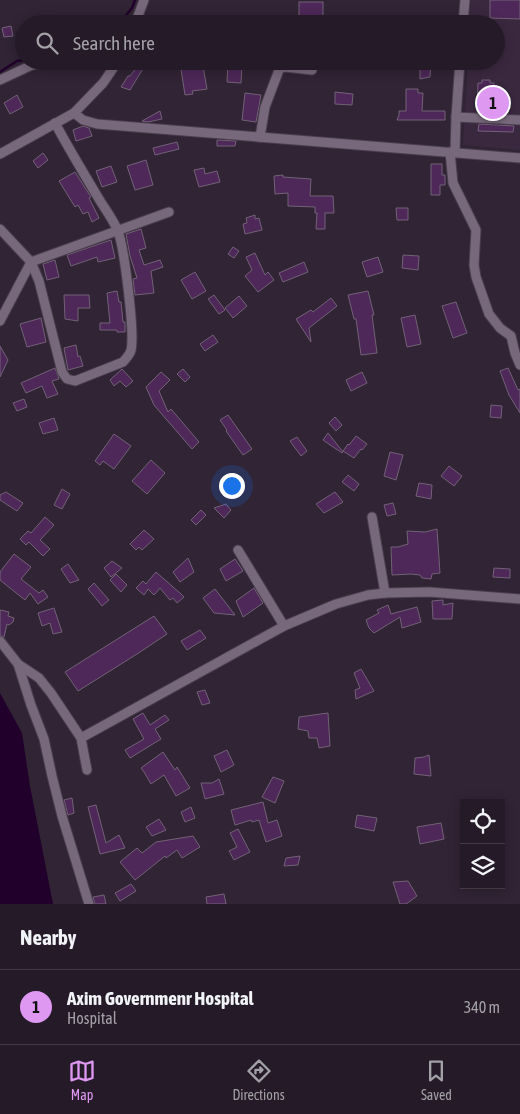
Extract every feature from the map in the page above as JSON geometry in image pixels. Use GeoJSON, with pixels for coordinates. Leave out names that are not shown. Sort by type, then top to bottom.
{"type":"FeatureCollection","features":[{"type":"Feature","properties":{"kind":"street"},"geometry":{"type":"LineString","coordinates":[[138,15],[144,0]]}},
{"type":"Feature","properties":{"kind":"street"},"geometry":{"type":"LineString","coordinates":[[464,15],[465,0]]}},
{"type":"Feature","properties":{"kind":"street"},"geometry":{"type":"LineString","coordinates":[[0,80],[21,70]]}},
{"type":"Feature","properties":{"kind":"street"},"geometry":{"type":"LineString","coordinates":[[0,154],[74,113],[103,83],[112,70]]}},
{"type":"Feature","properties":{"kind":"street"},"geometry":{"type":"LineString","coordinates":[[260,137],[265,107],[279,70]]}},
{"type":"Feature","properties":{"kind":"street"},"geometry":{"type":"LineString","coordinates":[[459,70],[453,153],[453,182],[476,230],[474,265],[476,278],[489,314],[500,328],[516,336],[515,353],[520,365]]}},
{"type":"Feature","properties":{"kind":"street"},"geometry":{"type":"LineString","coordinates":[[74,113],[83,120],[97,124],[520,158]]}},
{"type":"Feature","properties":{"kind":"street"},"geometry":{"type":"LineString","coordinates":[[456,117],[520,120]]}},
{"type":"Feature","properties":{"kind":"street"},"geometry":{"type":"LineString","coordinates":[[0,228],[31,262],[39,281],[62,372],[67,379],[75,382],[123,362],[131,351],[132,341],[124,260],[118,230],[65,143],[55,123]]}},
{"type":"Feature","properties":{"kind":"street"},"geometry":{"type":"LineString","coordinates":[[0,321],[31,262],[169,212]]}},
{"type":"Feature","properties":{"kind":"street"},"geometry":{"type":"LineString","coordinates":[[372,516],[385,593]]}},
{"type":"Feature","properties":{"kind":"street"},"geometry":{"type":"LineString","coordinates":[[238,550],[284,626]]}},
{"type":"Feature","properties":{"kind":"street"},"geometry":{"type":"LineString","coordinates":[[81,738],[284,626],[336,604],[368,595],[385,593],[429,592],[520,599]]}},
{"type":"Feature","properties":{"kind":"street"},"geometry":{"type":"LineString","coordinates":[[0,641],[18,664],[39,678],[51,693],[81,738],[87,770]]}},
{"type":"Feature","properties":{"kind":"street"},"geometry":{"type":"LineString","coordinates":[[18,664],[44,739],[62,816],[89,904]]}},
{"type":"Feature","properties":{"kind":"shaded area"},"geometry":{"type":"Polygon","coordinates":[[[471,0],[520,0],[520,150],[463,145],[467,70],[505,70],[505,15],[470,15],[471,0]]]}},
{"type":"Feature","properties":{"kind":"shaded area"},"geometry":{"type":"Polygon","coordinates":[[[0,693],[22,733],[30,786],[53,904],[0,904],[0,693]]]}},
{"type":"Feature","properties":{"kind":"building"},"geometry":{"type":"Polygon","coordinates":[[[490,0],[520,0],[520,19],[505,18],[505,15],[490,15],[490,0]]]}},
{"type":"Feature","properties":{"kind":"building"},"geometry":{"type":"Polygon","coordinates":[[[299,2],[323,2],[323,15],[299,15],[299,2]]]}},
{"type":"Feature","properties":{"kind":"building"},"geometry":{"type":"Polygon","coordinates":[[[11,26],[13,36],[4,37],[2,28],[11,26]]]}},
{"type":"Feature","properties":{"kind":"building"},"geometry":{"type":"Polygon","coordinates":[[[135,70],[142,70],[130,90],[121,87],[128,76],[135,70]]]}},
{"type":"Feature","properties":{"kind":"building"},"geometry":{"type":"Polygon","coordinates":[[[181,70],[204,70],[207,89],[192,91],[193,94],[185,95],[181,70]]]}},
{"type":"Feature","properties":{"kind":"building"},"geometry":{"type":"Polygon","coordinates":[[[228,70],[242,70],[241,83],[227,82],[228,70]]]}},
{"type":"Feature","properties":{"kind":"building"},"geometry":{"type":"Polygon","coordinates":[[[420,70],[430,70],[430,77],[420,79],[420,70]]]}},
{"type":"Feature","properties":{"kind":"building"},"geometry":{"type":"Polygon","coordinates":[[[482,80],[490,80],[490,83],[494,83],[494,97],[505,98],[504,113],[477,112],[478,83],[482,83],[482,80]]]}},
{"type":"Feature","properties":{"kind":"building"},"geometry":{"type":"Polygon","coordinates":[[[406,89],[418,89],[418,93],[423,93],[422,111],[445,111],[445,120],[397,120],[399,111],[406,111],[406,89]]]}},
{"type":"Feature","properties":{"kind":"building"},"geometry":{"type":"Polygon","coordinates":[[[335,92],[353,94],[352,105],[335,104],[335,92]]]}},
{"type":"Feature","properties":{"kind":"building"},"geometry":{"type":"Polygon","coordinates":[[[245,93],[261,95],[256,122],[242,120],[245,93]]]}},
{"type":"Feature","properties":{"kind":"building"},"geometry":{"type":"Polygon","coordinates":[[[17,95],[23,107],[10,114],[4,103],[17,95]]]}},
{"type":"Feature","properties":{"kind":"building"},"geometry":{"type":"Polygon","coordinates":[[[160,111],[162,119],[148,122],[142,121],[160,111]]]}},
{"type":"Feature","properties":{"kind":"building"},"geometry":{"type":"Polygon","coordinates":[[[479,124],[514,126],[513,132],[478,131],[479,124]]]}},
{"type":"Feature","properties":{"kind":"building"},"geometry":{"type":"Polygon","coordinates":[[[83,126],[89,128],[92,136],[76,141],[73,130],[83,126]]]}},
{"type":"Feature","properties":{"kind":"building"},"geometry":{"type":"Polygon","coordinates":[[[217,140],[236,141],[235,146],[217,146],[217,140]]]}},
{"type":"Feature","properties":{"kind":"building"},"geometry":{"type":"Polygon","coordinates":[[[177,142],[179,149],[155,155],[153,148],[177,142]]]}},
{"type":"Feature","properties":{"kind":"building"},"geometry":{"type":"Polygon","coordinates":[[[43,153],[48,160],[38,168],[33,161],[43,153]]]}},
{"type":"Feature","properties":{"kind":"building"},"geometry":{"type":"Polygon","coordinates":[[[146,160],[153,185],[135,190],[127,166],[146,160]]]}},
{"type":"Feature","properties":{"kind":"building"},"geometry":{"type":"Polygon","coordinates":[[[431,164],[442,164],[442,175],[445,175],[445,185],[440,185],[440,195],[431,195],[431,164]]]}},
{"type":"Feature","properties":{"kind":"building"},"geometry":{"type":"Polygon","coordinates":[[[111,166],[117,182],[102,187],[96,171],[111,166]]]}},
{"type":"Feature","properties":{"kind":"building"},"geometry":{"type":"Polygon","coordinates":[[[204,168],[205,174],[217,171],[220,182],[199,187],[194,170],[204,168]]]}},
{"type":"Feature","properties":{"kind":"building"},"geometry":{"type":"Polygon","coordinates":[[[75,172],[91,197],[89,198],[99,218],[92,222],[88,212],[83,214],[78,205],[75,207],[59,181],[75,172]]]}},
{"type":"Feature","properties":{"kind":"building"},"geometry":{"type":"Polygon","coordinates":[[[283,175],[283,177],[311,179],[310,196],[333,196],[334,213],[325,213],[325,229],[316,229],[317,213],[315,213],[315,207],[288,206],[288,193],[275,194],[274,176],[283,175]]]}},
{"type":"Feature","properties":{"kind":"building"},"geometry":{"type":"Polygon","coordinates":[[[396,208],[408,208],[408,220],[397,220],[396,208]]]}},
{"type":"Feature","properties":{"kind":"building"},"geometry":{"type":"Polygon","coordinates":[[[255,215],[255,219],[259,218],[262,230],[245,234],[243,224],[247,223],[246,218],[255,215]]]}},
{"type":"Feature","properties":{"kind":"building"},"geometry":{"type":"Polygon","coordinates":[[[141,229],[146,248],[139,250],[144,265],[160,260],[163,267],[151,271],[154,293],[135,295],[133,279],[137,278],[126,234],[141,229]]]}},
{"type":"Feature","properties":{"kind":"building"},"geometry":{"type":"Polygon","coordinates":[[[111,240],[115,258],[98,262],[97,257],[71,266],[67,255],[111,240]]]}},
{"type":"Feature","properties":{"kind":"building"},"geometry":{"type":"Polygon","coordinates":[[[233,247],[239,251],[234,258],[228,254],[233,247]]]}},
{"type":"Feature","properties":{"kind":"building"},"geometry":{"type":"Polygon","coordinates":[[[255,253],[265,275],[268,272],[274,280],[258,292],[245,276],[252,270],[246,257],[255,253]]]}},
{"type":"Feature","properties":{"kind":"building"},"geometry":{"type":"Polygon","coordinates":[[[403,255],[419,256],[418,270],[402,268],[403,255]]]}},
{"type":"Feature","properties":{"kind":"building"},"geometry":{"type":"Polygon","coordinates":[[[378,257],[383,272],[367,277],[362,262],[378,257]]]}},
{"type":"Feature","properties":{"kind":"building"},"geometry":{"type":"Polygon","coordinates":[[[55,260],[59,277],[47,280],[43,264],[55,260]]]}},
{"type":"Feature","properties":{"kind":"building"},"geometry":{"type":"Polygon","coordinates":[[[304,262],[308,272],[283,282],[279,273],[304,262]]]}},
{"type":"Feature","properties":{"kind":"building"},"geometry":{"type":"Polygon","coordinates":[[[195,272],[206,291],[192,299],[181,280],[195,272]]]}},
{"type":"Feature","properties":{"kind":"building"},"geometry":{"type":"Polygon","coordinates":[[[117,291],[119,302],[121,302],[123,322],[125,322],[125,332],[100,330],[100,323],[110,323],[107,293],[117,291]]]}},
{"type":"Feature","properties":{"kind":"building"},"geometry":{"type":"Polygon","coordinates":[[[368,291],[374,315],[372,315],[377,353],[361,355],[356,319],[354,319],[348,295],[368,291]]]}},
{"type":"Feature","properties":{"kind":"building"},"geometry":{"type":"Polygon","coordinates":[[[64,295],[89,295],[90,308],[78,308],[78,321],[65,319],[64,295]]]}},
{"type":"Feature","properties":{"kind":"building"},"geometry":{"type":"Polygon","coordinates":[[[214,295],[225,310],[219,314],[208,299],[214,295]]]}},
{"type":"Feature","properties":{"kind":"building"},"geometry":{"type":"Polygon","coordinates":[[[239,296],[247,306],[233,318],[225,308],[239,296]]]}},
{"type":"Feature","properties":{"kind":"building"},"geometry":{"type":"Polygon","coordinates":[[[331,298],[337,306],[309,328],[311,342],[296,319],[311,310],[313,312],[331,298]]]}},
{"type":"Feature","properties":{"kind":"building"},"geometry":{"type":"Polygon","coordinates":[[[456,302],[467,333],[453,338],[442,306],[456,302]]]}},
{"type":"Feature","properties":{"kind":"building"},"geometry":{"type":"Polygon","coordinates":[[[415,315],[421,344],[407,347],[401,318],[415,315]]]}},
{"type":"Feature","properties":{"kind":"building"},"geometry":{"type":"Polygon","coordinates":[[[41,318],[46,342],[27,347],[20,324],[41,318]]]}},
{"type":"Feature","properties":{"kind":"building"},"geometry":{"type":"Polygon","coordinates":[[[213,335],[218,342],[205,351],[200,344],[213,335]]]}},
{"type":"Feature","properties":{"kind":"building"},"geometry":{"type":"Polygon","coordinates":[[[76,345],[78,357],[80,356],[83,366],[68,370],[64,348],[76,345]]]}},
{"type":"Feature","properties":{"kind":"building"},"geometry":{"type":"Polygon","coordinates":[[[0,346],[8,360],[0,377],[0,346]]]}},
{"type":"Feature","properties":{"kind":"building"},"geometry":{"type":"Polygon","coordinates":[[[55,368],[59,379],[52,381],[58,394],[47,398],[42,386],[26,393],[21,383],[55,368]]]}},
{"type":"Feature","properties":{"kind":"building"},"geometry":{"type":"Polygon","coordinates":[[[508,368],[518,390],[520,389],[520,413],[509,395],[500,371],[508,368]]]}},
{"type":"Feature","properties":{"kind":"building"},"geometry":{"type":"Polygon","coordinates":[[[122,369],[133,381],[126,387],[120,381],[114,386],[110,380],[122,369]]]}},
{"type":"Feature","properties":{"kind":"building"},"geometry":{"type":"Polygon","coordinates":[[[183,369],[190,377],[185,382],[177,374],[183,369]]]}},
{"type":"Feature","properties":{"kind":"building"},"geometry":{"type":"Polygon","coordinates":[[[161,372],[170,380],[159,391],[168,412],[171,409],[199,442],[192,449],[154,405],[146,387],[161,372]]]}},
{"type":"Feature","properties":{"kind":"building"},"geometry":{"type":"Polygon","coordinates":[[[362,372],[367,383],[351,391],[346,380],[362,372]]]}},
{"type":"Feature","properties":{"kind":"building"},"geometry":{"type":"Polygon","coordinates":[[[24,399],[27,407],[17,411],[13,403],[24,399]]]}},
{"type":"Feature","properties":{"kind":"building"},"geometry":{"type":"Polygon","coordinates":[[[491,405],[502,406],[501,418],[490,417],[491,405]]]}},
{"type":"Feature","properties":{"kind":"building"},"geometry":{"type":"Polygon","coordinates":[[[228,415],[252,449],[243,455],[220,420],[228,415]]]}},
{"type":"Feature","properties":{"kind":"building"},"geometry":{"type":"Polygon","coordinates":[[[335,417],[342,425],[336,431],[329,423],[335,417]]]}},
{"type":"Feature","properties":{"kind":"building"},"geometry":{"type":"Polygon","coordinates":[[[54,418],[58,430],[43,434],[39,423],[54,418]]]}},
{"type":"Feature","properties":{"kind":"building"},"geometry":{"type":"Polygon","coordinates":[[[328,433],[343,452],[342,453],[323,440],[328,433]]]}},
{"type":"Feature","properties":{"kind":"building"},"geometry":{"type":"Polygon","coordinates":[[[114,434],[131,446],[114,469],[103,461],[100,465],[95,461],[114,434]]]}},
{"type":"Feature","properties":{"kind":"building"},"geometry":{"type":"Polygon","coordinates":[[[356,436],[367,444],[354,458],[343,451],[356,436]]]}},
{"type":"Feature","properties":{"kind":"building"},"geometry":{"type":"Polygon","coordinates":[[[297,437],[307,451],[301,456],[290,441],[297,437]]]}},
{"type":"Feature","properties":{"kind":"building"},"geometry":{"type":"Polygon","coordinates":[[[390,452],[403,455],[396,480],[384,476],[390,452]]]}},
{"type":"Feature","properties":{"kind":"building"},"geometry":{"type":"Polygon","coordinates":[[[151,460],[165,473],[147,494],[132,481],[151,460]]]}},
{"type":"Feature","properties":{"kind":"building"},"geometry":{"type":"Polygon","coordinates":[[[449,466],[462,476],[454,486],[441,476],[449,466]]]}},
{"type":"Feature","properties":{"kind":"building"},"geometry":{"type":"Polygon","coordinates":[[[348,475],[359,484],[354,491],[342,482],[348,475]]]}},
{"type":"Feature","properties":{"kind":"building"},"geometry":{"type":"Polygon","coordinates":[[[419,483],[432,485],[431,499],[416,496],[419,483]]]}},
{"type":"Feature","properties":{"kind":"building"},"geometry":{"type":"Polygon","coordinates":[[[62,489],[70,494],[62,509],[54,505],[62,489]]]}},
{"type":"Feature","properties":{"kind":"building"},"geometry":{"type":"Polygon","coordinates":[[[6,492],[23,503],[17,511],[0,500],[0,495],[6,492]]]}},
{"type":"Feature","properties":{"kind":"building"},"geometry":{"type":"Polygon","coordinates":[[[335,492],[343,502],[324,513],[316,504],[335,492]]]}},
{"type":"Feature","properties":{"kind":"building"},"geometry":{"type":"Polygon","coordinates":[[[393,503],[396,514],[387,516],[384,505],[393,503]]]}},
{"type":"Feature","properties":{"kind":"building"},"geometry":{"type":"Polygon","coordinates":[[[226,504],[231,510],[224,518],[214,508],[226,504]]]}},
{"type":"Feature","properties":{"kind":"building"},"geometry":{"type":"Polygon","coordinates":[[[201,510],[206,515],[196,525],[191,520],[201,510]]]}},
{"type":"Feature","properties":{"kind":"building"},"geometry":{"type":"Polygon","coordinates":[[[45,517],[54,525],[40,540],[50,549],[43,556],[29,542],[26,545],[20,539],[28,531],[31,533],[45,517]]]}},
{"type":"Feature","properties":{"kind":"building"},"geometry":{"type":"Polygon","coordinates":[[[437,529],[440,573],[432,574],[431,579],[411,574],[392,575],[391,547],[408,544],[407,531],[425,532],[437,529]]]}},
{"type":"Feature","properties":{"kind":"building"},"geometry":{"type":"Polygon","coordinates":[[[144,530],[154,539],[142,550],[139,547],[136,550],[130,544],[144,530]]]}},
{"type":"Feature","properties":{"kind":"building"},"geometry":{"type":"Polygon","coordinates":[[[14,554],[31,567],[21,579],[39,593],[43,590],[48,597],[38,604],[30,593],[25,600],[0,580],[0,572],[14,554]]]}},
{"type":"Feature","properties":{"kind":"building"},"geometry":{"type":"Polygon","coordinates":[[[188,558],[194,572],[180,582],[173,572],[188,558]]]}},
{"type":"Feature","properties":{"kind":"building"},"geometry":{"type":"Polygon","coordinates":[[[235,559],[243,571],[226,581],[220,569],[235,559]]]}},
{"type":"Feature","properties":{"kind":"building"},"geometry":{"type":"Polygon","coordinates":[[[112,561],[122,568],[111,577],[104,568],[112,561]]]}},
{"type":"Feature","properties":{"kind":"building"},"geometry":{"type":"Polygon","coordinates":[[[68,564],[79,580],[70,583],[61,569],[68,564]]]}},
{"type":"Feature","properties":{"kind":"building"},"geometry":{"type":"Polygon","coordinates":[[[494,568],[510,569],[510,578],[493,577],[494,568]]]}},
{"type":"Feature","properties":{"kind":"building"},"geometry":{"type":"Polygon","coordinates":[[[156,572],[184,597],[177,603],[173,598],[170,600],[160,588],[154,595],[148,589],[144,595],[136,588],[143,581],[146,584],[156,572]]]}},
{"type":"Feature","properties":{"kind":"building"},"geometry":{"type":"Polygon","coordinates":[[[116,574],[127,585],[121,592],[110,580],[116,574]]]}},
{"type":"Feature","properties":{"kind":"building"},"geometry":{"type":"Polygon","coordinates":[[[94,583],[109,600],[102,606],[88,589],[94,583]]]}},
{"type":"Feature","properties":{"kind":"building"},"geometry":{"type":"Polygon","coordinates":[[[254,588],[263,603],[243,617],[236,601],[254,588]]]}},
{"type":"Feature","properties":{"kind":"building"},"geometry":{"type":"Polygon","coordinates":[[[215,589],[235,615],[214,613],[203,598],[215,589]]]}},
{"type":"Feature","properties":{"kind":"building"},"geometry":{"type":"Polygon","coordinates":[[[443,600],[443,605],[453,603],[452,619],[433,619],[432,601],[443,600]]]}},
{"type":"Feature","properties":{"kind":"building"},"geometry":{"type":"Polygon","coordinates":[[[388,605],[391,614],[417,607],[421,622],[402,628],[400,617],[374,633],[369,628],[366,620],[379,613],[377,610],[388,605]]]}},
{"type":"Feature","properties":{"kind":"building"},"geometry":{"type":"Polygon","coordinates":[[[54,608],[62,632],[53,634],[50,623],[42,626],[38,613],[54,608]]]}},
{"type":"Feature","properties":{"kind":"building"},"geometry":{"type":"Polygon","coordinates":[[[0,610],[9,612],[8,616],[14,618],[13,622],[9,625],[7,624],[4,637],[0,635],[0,610]]]}},
{"type":"Feature","properties":{"kind":"building"},"geometry":{"type":"Polygon","coordinates":[[[154,616],[167,634],[78,691],[65,672],[154,616]]]}},
{"type":"Feature","properties":{"kind":"building"},"geometry":{"type":"Polygon","coordinates":[[[200,630],[206,638],[187,650],[181,641],[200,630]]]}},
{"type":"Feature","properties":{"kind":"building"},"geometry":{"type":"Polygon","coordinates":[[[361,669],[374,691],[356,699],[355,690],[360,688],[354,673],[361,669]]]}},
{"type":"Feature","properties":{"kind":"building"},"geometry":{"type":"Polygon","coordinates":[[[205,690],[210,703],[202,705],[197,692],[205,690]]]}},
{"type":"Feature","properties":{"kind":"building"},"geometry":{"type":"Polygon","coordinates":[[[143,713],[150,725],[165,715],[169,720],[155,729],[161,739],[130,758],[125,750],[144,739],[133,719],[143,713]]]}},
{"type":"Feature","properties":{"kind":"building"},"geometry":{"type":"Polygon","coordinates":[[[328,713],[330,746],[319,748],[317,738],[309,738],[308,731],[298,729],[299,717],[328,713]]]}},
{"type":"Feature","properties":{"kind":"building"},"geometry":{"type":"Polygon","coordinates":[[[227,750],[234,765],[221,772],[214,756],[227,750]]]}},
{"type":"Feature","properties":{"kind":"building"},"geometry":{"type":"Polygon","coordinates":[[[163,752],[175,770],[177,767],[190,788],[176,796],[164,775],[151,784],[141,768],[163,752]]]}},
{"type":"Feature","properties":{"kind":"building"},"geometry":{"type":"Polygon","coordinates":[[[429,755],[431,776],[414,774],[415,758],[429,755]]]}},
{"type":"Feature","properties":{"kind":"building"},"geometry":{"type":"Polygon","coordinates":[[[273,777],[284,781],[275,803],[262,797],[273,777]]]}},
{"type":"Feature","properties":{"kind":"building"},"geometry":{"type":"Polygon","coordinates":[[[219,779],[224,794],[205,799],[201,783],[212,783],[219,779]]]}},
{"type":"Feature","properties":{"kind":"building"},"geometry":{"type":"Polygon","coordinates":[[[72,798],[74,813],[68,815],[64,800],[72,798]]]}},
{"type":"Feature","properties":{"kind":"building"},"geometry":{"type":"Polygon","coordinates":[[[263,802],[268,823],[277,820],[282,836],[266,842],[259,820],[252,822],[251,820],[235,825],[231,810],[263,802]]]}},
{"type":"Feature","properties":{"kind":"building"},"geometry":{"type":"Polygon","coordinates":[[[96,805],[106,843],[119,835],[125,848],[100,854],[88,807],[96,805]]]}},
{"type":"Feature","properties":{"kind":"building"},"geometry":{"type":"Polygon","coordinates":[[[191,807],[195,818],[185,822],[181,812],[191,807]]]}},
{"type":"Feature","properties":{"kind":"building"},"geometry":{"type":"Polygon","coordinates":[[[357,815],[377,818],[374,831],[355,827],[357,815]]]}},
{"type":"Feature","properties":{"kind":"building"},"geometry":{"type":"Polygon","coordinates":[[[159,819],[166,830],[152,836],[146,827],[159,819]]]}},
{"type":"Feature","properties":{"kind":"building"},"geometry":{"type":"Polygon","coordinates":[[[441,823],[444,839],[420,844],[417,827],[441,823]]]}},
{"type":"Feature","properties":{"kind":"building"},"geometry":{"type":"Polygon","coordinates":[[[238,829],[250,852],[234,860],[229,851],[237,847],[230,833],[238,829]]]}},
{"type":"Feature","properties":{"kind":"building"},"geometry":{"type":"Polygon","coordinates":[[[193,836],[200,847],[182,858],[177,850],[166,858],[165,856],[135,880],[120,862],[137,848],[142,853],[156,842],[193,836]]]}},
{"type":"Feature","properties":{"kind":"building"},"geometry":{"type":"Polygon","coordinates":[[[300,856],[298,865],[284,866],[286,858],[300,856]]]}},
{"type":"Feature","properties":{"kind":"building"},"geometry":{"type":"Polygon","coordinates":[[[408,881],[417,896],[406,904],[400,904],[393,882],[408,881]]]}},
{"type":"Feature","properties":{"kind":"building"},"geometry":{"type":"Polygon","coordinates":[[[131,884],[136,891],[120,901],[115,893],[131,884]]]}},
{"type":"Feature","properties":{"kind":"building"},"geometry":{"type":"Polygon","coordinates":[[[224,894],[226,904],[207,904],[206,897],[224,894]]]}},
{"type":"Feature","properties":{"kind":"building"},"geometry":{"type":"Polygon","coordinates":[[[104,895],[106,904],[95,904],[93,897],[104,895]]]}},
{"type":"Feature","properties":{"kind":"waterway"},"geometry":{"type":"LineString","coordinates":[[126,15],[135,0]]}},
{"type":"Feature","properties":{"kind":"waterway"},"geometry":{"type":"LineString","coordinates":[[0,72],[15,62]]}},
{"type":"Feature","properties":{"kind":"place","name":"Axim Governmenr Hospital"},"geometry":{"type":"Point","coordinates":[493,103]}}]}
